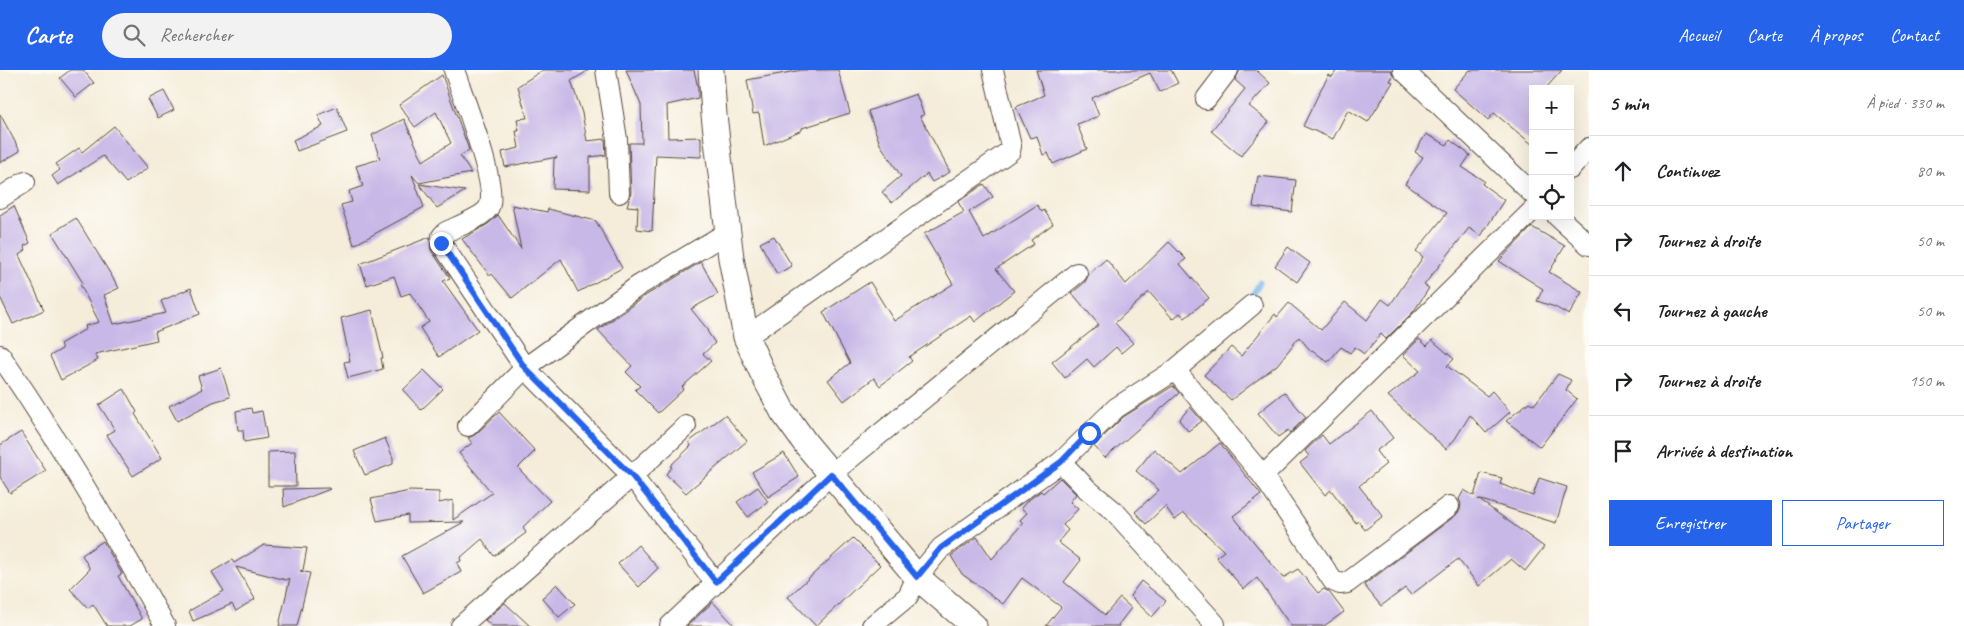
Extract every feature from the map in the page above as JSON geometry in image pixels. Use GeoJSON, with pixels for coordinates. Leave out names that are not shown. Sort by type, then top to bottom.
{"type":"FeatureCollection","features":[{"type":"Feature","properties":{"kind":"street"},"geometry":{"type":"LineString","coordinates":[[454,70],[484,158],[490,197],[489,207],[480,215],[446,232],[442,236],[441,243],[525,368],[632,476],[716,582]]}},
{"type":"Feature","properties":{"kind":"street"},"geometry":{"type":"LineString","coordinates":[[606,70],[617,139],[619,192]]}},
{"type":"Feature","properties":{"kind":"street"},"geometry":{"type":"LineString","coordinates":[[711,70],[714,115],[728,232],[746,337],[763,374],[783,412],[806,444],[917,577],[974,626]]}},
{"type":"Feature","properties":{"kind":"street"},"geometry":{"type":"LineString","coordinates":[[746,337],[1010,151],[1011,146],[993,70]]}},
{"type":"Feature","properties":{"kind":"street"},"geometry":{"type":"LineString","coordinates":[[1206,100],[1228,70]]}},
{"type":"Feature","properties":{"kind":"street"},"geometry":{"type":"LineString","coordinates":[[1403,70],[1529,190]]}},
{"type":"Feature","properties":{"kind":"street"},"geometry":{"type":"LineString","coordinates":[[1574,165],[1589,148]]}},
{"type":"Feature","properties":{"kind":"street"},"geometry":{"type":"LineString","coordinates":[[0,198],[25,182]]}},
{"type":"Feature","properties":{"kind":"street"},"geometry":{"type":"LineString","coordinates":[[1263,476],[1529,214]]}},
{"type":"Feature","properties":{"kind":"street"},"geometry":{"type":"LineString","coordinates":[[1561,220],[1589,245]]}},
{"type":"Feature","properties":{"kind":"street"},"geometry":{"type":"LineString","coordinates":[[468,426],[525,368],[638,286],[728,232]]}},
{"type":"Feature","properties":{"kind":"street"},"geometry":{"type":"LineString","coordinates":[[670,626],[831,474],[1078,273]]}},
{"type":"Feature","properties":{"kind":"street"},"geometry":{"type":"LineString","coordinates":[[872,626],[908,596],[917,577],[941,548],[1061,462],[1116,408],[1175,370],[1252,305]]}},
{"type":"Feature","properties":{"kind":"street"},"geometry":{"type":"LineString","coordinates":[[0,355],[34,405],[123,549],[165,626]]}},
{"type":"Feature","properties":{"kind":"street"},"geometry":{"type":"LineString","coordinates":[[1175,370],[1263,476],[1333,581],[1340,584],[1347,583],[1449,506]]}},
{"type":"Feature","properties":{"kind":"street"},"geometry":{"type":"LineString","coordinates":[[461,626],[686,426]]}},
{"type":"Feature","properties":{"kind":"street"},"geometry":{"type":"LineString","coordinates":[[1061,462],[1087,489],[1114,512],[1215,624]]}},
{"type":"Feature","properties":{"kind":"building"},"geometry":{"type":"Polygon","coordinates":[[[70,70],[83,70],[94,83],[76,97],[60,78],[70,70]]]}},
{"type":"Feature","properties":{"kind":"building"},"geometry":{"type":"Polygon","coordinates":[[[543,70],[589,70],[571,81],[582,113],[587,141],[605,139],[606,155],[590,157],[590,190],[553,189],[554,159],[557,157],[505,167],[502,152],[519,148],[516,131],[519,131],[517,119],[527,118],[518,86],[543,70]]]}},
{"type":"Feature","properties":{"kind":"building"},"geometry":{"type":"Polygon","coordinates":[[[626,70],[694,70],[698,88],[698,98],[667,105],[668,138],[701,137],[701,157],[656,155],[652,231],[637,229],[638,207],[627,206],[631,193],[629,143],[642,143],[641,105],[626,70]]]}},
{"type":"Feature","properties":{"kind":"building"},"geometry":{"type":"Polygon","coordinates":[[[802,70],[838,70],[850,113],[802,128],[802,130],[764,146],[759,113],[753,114],[747,80],[802,70]]]}},
{"type":"Feature","properties":{"kind":"building"},"geometry":{"type":"Polygon","coordinates":[[[1036,70],[1171,70],[1178,83],[1160,92],[1150,73],[1092,98],[1099,116],[1077,124],[1087,149],[1053,164],[1048,153],[1043,155],[1037,136],[1030,138],[1016,107],[1044,95],[1036,70]]]}},
{"type":"Feature","properties":{"kind":"building"},"geometry":{"type":"Polygon","coordinates":[[[1240,70],[1256,70],[1270,83],[1249,106],[1269,122],[1241,156],[1211,131],[1245,89],[1235,80],[1240,70]]]}},
{"type":"Feature","properties":{"kind":"building"},"geometry":{"type":"Polygon","coordinates":[[[1337,70],[1391,70],[1393,76],[1390,81],[1393,82],[1368,122],[1348,110],[1333,139],[1303,126],[1329,75],[1332,77],[1337,70]]]}},
{"type":"Feature","properties":{"kind":"building"},"geometry":{"type":"Polygon","coordinates":[[[1470,70],[1562,70],[1549,85],[1529,85],[1529,142],[1494,113],[1488,120],[1453,89],[1470,70]]]}},
{"type":"Feature","properties":{"kind":"building"},"geometry":{"type":"Polygon","coordinates":[[[442,75],[469,150],[460,156],[471,173],[419,183],[412,175],[424,207],[354,245],[341,205],[352,202],[349,191],[363,186],[356,166],[380,159],[372,135],[404,119],[423,161],[451,143],[436,112],[415,127],[399,105],[442,75]]]}},
{"type":"Feature","properties":{"kind":"building"},"geometry":{"type":"Polygon","coordinates":[[[164,91],[174,110],[158,118],[148,99],[164,91]]]}},
{"type":"Feature","properties":{"kind":"building"},"geometry":{"type":"Polygon","coordinates":[[[916,94],[924,115],[920,116],[950,172],[932,182],[927,174],[892,203],[882,192],[901,176],[880,144],[868,111],[916,94]]]}},
{"type":"Feature","properties":{"kind":"building"},"geometry":{"type":"Polygon","coordinates":[[[337,107],[347,132],[297,151],[293,140],[323,126],[318,115],[337,107]]]}},
{"type":"Feature","properties":{"kind":"building"},"geometry":{"type":"Polygon","coordinates":[[[0,114],[20,151],[0,163],[0,114]]]}},
{"type":"Feature","properties":{"kind":"building"},"geometry":{"type":"Polygon","coordinates":[[[114,126],[148,168],[126,183],[103,156],[58,185],[52,176],[60,170],[56,164],[79,148],[82,152],[114,126]]]}},
{"type":"Feature","properties":{"kind":"building"},"geometry":{"type":"Polygon","coordinates":[[[1426,134],[1447,145],[1450,140],[1470,155],[1462,167],[1484,181],[1482,184],[1504,200],[1481,236],[1469,228],[1424,285],[1429,288],[1414,311],[1386,339],[1381,334],[1364,354],[1355,347],[1350,353],[1341,347],[1328,362],[1311,351],[1299,337],[1277,365],[1231,400],[1204,375],[1231,347],[1241,356],[1275,314],[1277,317],[1289,303],[1321,330],[1345,302],[1367,320],[1382,299],[1390,305],[1423,257],[1416,251],[1447,213],[1405,184],[1423,157],[1415,152],[1426,134]]]}},
{"type":"Feature","properties":{"kind":"building"},"geometry":{"type":"Polygon","coordinates":[[[1258,176],[1296,180],[1292,212],[1253,207],[1258,176]]]}},
{"type":"Feature","properties":{"kind":"building"},"geometry":{"type":"Polygon","coordinates":[[[419,184],[465,191],[437,208],[419,184]]]}},
{"type":"Feature","properties":{"kind":"building"},"geometry":{"type":"Polygon","coordinates":[[[984,184],[993,197],[969,212],[984,239],[1037,205],[1042,212],[1044,210],[1053,224],[1031,240],[1034,244],[996,269],[1014,291],[975,322],[971,316],[909,357],[912,361],[880,386],[874,378],[844,401],[828,380],[850,363],[823,312],[870,282],[894,321],[953,284],[924,234],[964,212],[958,202],[984,184]]]}},
{"type":"Feature","properties":{"kind":"building"},"geometry":{"type":"Polygon","coordinates":[[[512,205],[547,212],[548,209],[596,221],[622,268],[578,292],[561,259],[512,298],[492,274],[490,276],[462,239],[488,224],[498,215],[521,249],[512,205]]]}},
{"type":"Feature","properties":{"kind":"building"},"geometry":{"type":"Polygon","coordinates":[[[14,206],[30,243],[24,246],[26,250],[19,255],[44,310],[13,324],[0,297],[0,215],[14,206]]]}},
{"type":"Feature","properties":{"kind":"building"},"geometry":{"type":"Polygon","coordinates":[[[76,218],[119,288],[104,295],[114,324],[166,313],[161,301],[191,288],[200,314],[155,332],[157,340],[95,354],[98,360],[61,380],[50,356],[62,349],[60,344],[86,329],[85,326],[99,322],[80,284],[83,283],[52,233],[76,218]]]}},
{"type":"Feature","properties":{"kind":"building"},"geometry":{"type":"Polygon","coordinates":[[[1532,227],[1565,246],[1549,272],[1582,292],[1569,315],[1555,307],[1537,301],[1543,289],[1499,261],[1532,227]]]}},
{"type":"Feature","properties":{"kind":"building"},"geometry":{"type":"Polygon","coordinates":[[[774,236],[792,266],[777,274],[760,243],[774,236]]]}},
{"type":"Feature","properties":{"kind":"building"},"geometry":{"type":"Polygon","coordinates":[[[430,237],[431,250],[450,278],[443,281],[478,330],[439,357],[420,328],[429,322],[410,293],[401,296],[394,276],[367,285],[360,264],[430,237]]]}},
{"type":"Feature","properties":{"kind":"building"},"geometry":{"type":"Polygon","coordinates":[[[1169,242],[1186,259],[1180,264],[1209,298],[1185,318],[1180,313],[1173,319],[1149,292],[1115,323],[1133,343],[1121,353],[1116,347],[1094,367],[1087,359],[1065,378],[1052,362],[1099,325],[1072,293],[1106,259],[1126,284],[1169,242]]]}},
{"type":"Feature","properties":{"kind":"building"},"geometry":{"type":"Polygon","coordinates":[[[1288,247],[1310,263],[1297,282],[1275,266],[1288,247]]]}},
{"type":"Feature","properties":{"kind":"building"},"geometry":{"type":"Polygon","coordinates":[[[701,262],[718,294],[691,309],[708,330],[715,343],[703,354],[711,361],[682,387],[684,389],[658,413],[635,390],[640,386],[626,372],[632,366],[598,330],[645,296],[701,262]]]}},
{"type":"Feature","properties":{"kind":"building"},"geometry":{"type":"Polygon","coordinates":[[[372,310],[383,358],[381,358],[383,369],[348,378],[344,362],[350,361],[341,318],[372,310]]]}},
{"type":"Feature","properties":{"kind":"building"},"geometry":{"type":"Polygon","coordinates":[[[1419,339],[1427,346],[1432,340],[1454,359],[1447,366],[1487,396],[1492,391],[1510,412],[1486,433],[1470,415],[1455,439],[1446,449],[1388,396],[1420,371],[1403,355],[1419,339]]]}},
{"type":"Feature","properties":{"kind":"building"},"geometry":{"type":"Polygon","coordinates":[[[221,368],[230,397],[213,402],[177,421],[169,406],[202,389],[198,376],[221,368]]]}},
{"type":"Feature","properties":{"kind":"building"},"geometry":{"type":"Polygon","coordinates":[[[424,370],[443,389],[421,410],[403,390],[424,370]]]}},
{"type":"Feature","properties":{"kind":"building"},"geometry":{"type":"Polygon","coordinates":[[[1558,374],[1571,380],[1566,390],[1577,399],[1540,447],[1506,421],[1529,402],[1534,405],[1558,374]]]}},
{"type":"Feature","properties":{"kind":"building"},"geometry":{"type":"Polygon","coordinates":[[[1173,386],[1179,393],[1105,458],[1094,446],[1123,417],[1173,386]]]}},
{"type":"Feature","properties":{"kind":"building"},"geometry":{"type":"Polygon","coordinates":[[[124,389],[137,412],[135,414],[162,458],[133,476],[107,435],[115,430],[99,405],[124,389]]]}},
{"type":"Feature","properties":{"kind":"building"},"geometry":{"type":"Polygon","coordinates":[[[1284,392],[1306,417],[1290,433],[1288,430],[1278,437],[1258,413],[1284,392]]]}},
{"type":"Feature","properties":{"kind":"building"},"geometry":{"type":"Polygon","coordinates":[[[1190,407],[1202,421],[1188,431],[1179,420],[1190,407]]]}},
{"type":"Feature","properties":{"kind":"building"},"geometry":{"type":"Polygon","coordinates":[[[251,408],[252,413],[262,411],[267,438],[244,442],[243,430],[238,430],[236,411],[251,408]]]}},
{"type":"Feature","properties":{"kind":"building"},"geometry":{"type":"Polygon","coordinates":[[[1372,411],[1393,438],[1376,451],[1386,464],[1359,486],[1383,516],[1365,530],[1358,521],[1356,523],[1331,490],[1325,495],[1300,463],[1309,456],[1305,451],[1322,435],[1329,444],[1372,411]]]}},
{"type":"Feature","properties":{"kind":"building"},"geometry":{"type":"Polygon","coordinates":[[[499,412],[535,451],[518,468],[550,501],[523,527],[526,533],[494,556],[482,539],[460,558],[461,561],[457,563],[461,572],[423,593],[402,556],[464,522],[408,523],[408,515],[377,521],[371,499],[410,491],[439,492],[439,503],[453,500],[453,520],[492,493],[459,453],[472,443],[468,438],[476,434],[499,412]]]}},
{"type":"Feature","properties":{"kind":"building"},"geometry":{"type":"Polygon","coordinates":[[[725,415],[747,441],[686,493],[666,474],[672,467],[670,466],[691,446],[689,442],[725,415]]]}},
{"type":"Feature","properties":{"kind":"building"},"geometry":{"type":"Polygon","coordinates":[[[21,432],[46,471],[10,493],[0,477],[0,445],[21,432]]]}},
{"type":"Feature","properties":{"kind":"building"},"geometry":{"type":"Polygon","coordinates":[[[385,438],[393,458],[393,464],[365,475],[354,451],[385,438]]]}},
{"type":"Feature","properties":{"kind":"building"},"geometry":{"type":"Polygon","coordinates":[[[1220,443],[1261,495],[1233,516],[1283,578],[1298,569],[1318,593],[1324,589],[1329,592],[1344,612],[1324,626],[1291,626],[1257,578],[1244,589],[1216,557],[1224,551],[1184,513],[1175,520],[1165,506],[1146,524],[1135,512],[1159,490],[1136,471],[1154,449],[1182,474],[1220,443]]]}},
{"type":"Feature","properties":{"kind":"building"},"geometry":{"type":"Polygon","coordinates":[[[295,451],[296,486],[268,486],[268,452],[295,451]]]}},
{"type":"Feature","properties":{"kind":"building"},"geometry":{"type":"Polygon","coordinates":[[[784,453],[799,477],[768,497],[752,472],[784,453]]]}},
{"type":"Feature","properties":{"kind":"building"},"geometry":{"type":"Polygon","coordinates":[[[1481,473],[1502,478],[1500,484],[1533,496],[1539,478],[1567,487],[1556,523],[1478,499],[1544,547],[1525,571],[1511,559],[1479,586],[1458,559],[1411,595],[1405,588],[1381,606],[1364,585],[1456,515],[1460,510],[1461,504],[1459,499],[1464,490],[1474,496],[1481,473]]]}},
{"type":"Feature","properties":{"kind":"building"},"geometry":{"type":"Polygon","coordinates":[[[1060,478],[1076,494],[1070,502],[1078,509],[1063,525],[1068,530],[1058,542],[1081,560],[1064,582],[1105,615],[1120,598],[1131,608],[1119,626],[1046,626],[1061,607],[1022,578],[1003,604],[962,574],[951,556],[977,537],[992,559],[1023,523],[1020,520],[1027,513],[1021,508],[1027,501],[1041,491],[1043,493],[1060,478]]]}},
{"type":"Feature","properties":{"kind":"building"},"geometry":{"type":"Polygon","coordinates":[[[758,487],[768,502],[748,517],[737,502],[758,487]]]}},
{"type":"Feature","properties":{"kind":"building"},"geometry":{"type":"Polygon","coordinates":[[[283,489],[330,489],[284,507],[283,489]]]}},
{"type":"Feature","properties":{"kind":"building"},"geometry":{"type":"Polygon","coordinates":[[[853,538],[880,565],[816,626],[788,597],[853,538]]]}},
{"type":"Feature","properties":{"kind":"building"},"geometry":{"type":"Polygon","coordinates":[[[103,541],[122,574],[118,576],[142,619],[130,626],[107,626],[93,604],[88,608],[70,589],[90,569],[82,555],[103,541]]]}},
{"type":"Feature","properties":{"kind":"building"},"geometry":{"type":"Polygon","coordinates":[[[264,545],[307,548],[303,570],[300,571],[310,573],[297,626],[279,626],[290,578],[286,580],[236,567],[255,599],[236,611],[232,604],[193,621],[189,611],[224,591],[212,572],[232,560],[234,563],[264,545]]]}},
{"type":"Feature","properties":{"kind":"building"},"geometry":{"type":"Polygon","coordinates":[[[638,545],[658,568],[639,587],[618,564],[638,545]]]}},
{"type":"Feature","properties":{"kind":"building"},"geometry":{"type":"Polygon","coordinates":[[[1141,581],[1166,601],[1152,617],[1130,596],[1141,581]]]}},
{"type":"Feature","properties":{"kind":"building"},"geometry":{"type":"Polygon","coordinates":[[[557,584],[575,604],[559,617],[542,598],[557,584]]]}},
{"type":"Feature","properties":{"kind":"building"},"geometry":{"type":"Polygon","coordinates":[[[713,602],[735,626],[687,626],[713,602]]]}},
{"type":"Feature","properties":{"kind":"building"},"geometry":{"type":"Polygon","coordinates":[[[505,603],[530,626],[492,626],[485,620],[505,603]]]}},
{"type":"Feature","properties":{"kind":"waterway"},"geometry":{"type":"LineString","coordinates":[[1249,301],[1260,282]]}},
{"type":"Feature","properties":{"kind":"route"},"geometry":{"type":"LineString","coordinates":[[441,243],[525,368],[632,476],[716,582],[831,474],[917,577],[941,548],[1061,462],[1089,433]]}}]}
